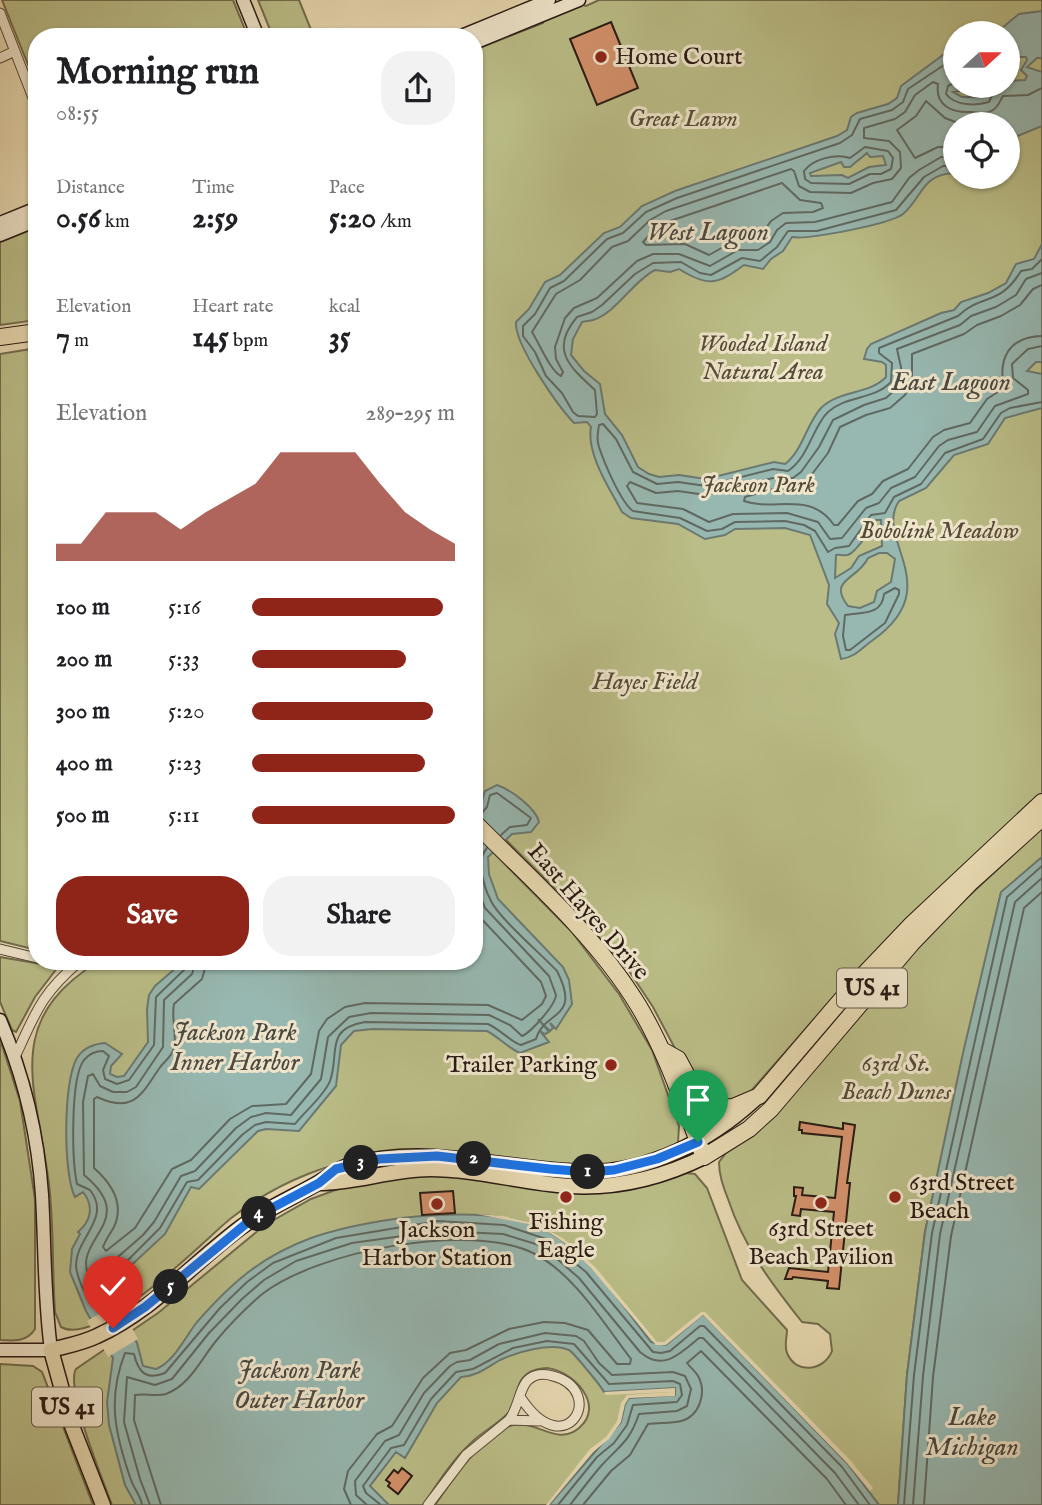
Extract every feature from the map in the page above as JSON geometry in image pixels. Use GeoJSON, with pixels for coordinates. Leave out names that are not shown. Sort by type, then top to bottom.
{"type":"FeatureCollection","features":[{"type":"Feature","properties":{"kind":"highway"},"geometry":{"type":"LineString","coordinates":[[2,338],[28,334]]}},
{"type":"Feature","properties":{"kind":"highway","name":"US 41"},"geometry":{"type":"LineString","coordinates":[[759,1096],[853,986],[912,924],[1042,802]]}},
{"type":"Feature","properties":{"kind":"highway","name":"US 41"},"geometry":{"type":"LineString","coordinates":[[701,1149],[749,1129],[771,1109],[912,943],[971,882],[1042,818]]}},
{"type":"Feature","properties":{"kind":"highway","name":"East Hayes Drive"},"geometry":{"type":"LineString","coordinates":[[483,831],[561,909],[615,972],[637,1004],[662,1050],[701,1149]]}},
{"type":"Feature","properties":{"kind":"highway"},"geometry":{"type":"LineString","coordinates":[[662,1050],[678,1059],[697,1094],[711,1105],[720,1108],[733,1107],[759,1096]]}},
{"type":"Feature","properties":{"kind":"main road","name":"US 41"},"geometry":{"type":"LineString","coordinates":[[103,1505],[72,1426],[51,1350],[95,1337],[130,1318],[253,1218],[319,1183],[339,1183],[390,1171],[432,1169],[567,1186],[600,1186],[652,1178],[701,1149],[759,1096]]}},
{"type":"Feature","properties":{"kind":"street"},"geometry":{"type":"LineString","coordinates":[[243,0],[254,28]]}},
{"type":"Feature","properties":{"kind":"street"},"geometry":{"type":"LineString","coordinates":[[481,28],[549,0]]}},
{"type":"Feature","properties":{"kind":"street"},"geometry":{"type":"LineString","coordinates":[[483,39],[561,4],[579,0]]}},
{"type":"Feature","properties":{"kind":"street"},"geometry":{"type":"LineString","coordinates":[[0,13],[28,85]]}},
{"type":"Feature","properties":{"kind":"street"},"geometry":{"type":"LineString","coordinates":[[0,58],[15,51]]}},
{"type":"Feature","properties":{"kind":"street"},"geometry":{"type":"LineString","coordinates":[[0,223],[28,212]]}},
{"type":"Feature","properties":{"kind":"street"},"geometry":{"type":"LineString","coordinates":[[0,234],[28,223]]}},
{"type":"Feature","properties":{"kind":"street"},"geometry":{"type":"LineString","coordinates":[[0,949],[28,956]]}},
{"type":"Feature","properties":{"kind":"street"},"geometry":{"type":"LineString","coordinates":[[15,1057],[36,1009],[71,970]]}},
{"type":"Feature","properties":{"kind":"street"},"geometry":{"type":"LineString","coordinates":[[0,1020],[15,1057],[31,1116],[42,1193],[45,1296],[51,1350],[0,1350]]}},
{"type":"Feature","properties":{"kind":"street"},"geometry":{"type":"LineString","coordinates":[[428,1505],[466,1455],[509,1420],[527,1382],[540,1375],[559,1378],[573,1389],[580,1405],[578,1416],[573,1421],[558,1426],[539,1421],[509,1420]]}},
{"type":"Feature","properties":{"kind":"street"},"geometry":{"type":"LineString","coordinates":[[521,1398],[539,1421]]}},
{"type":"Feature","properties":{"kind":"green space"},"geometry":{"type":"Polygon","coordinates":[[[2,0],[233,0],[244,28],[28,28],[28,65],[2,0]]]}},
{"type":"Feature","properties":{"kind":"green space"},"geometry":{"type":"Polygon","coordinates":[[[258,0],[299,0],[310,28],[269,28],[258,0]]]}},
{"type":"Feature","properties":{"kind":"green space","name":"Jackson Park"},"geometry":{"type":"Polygon","coordinates":[[[599,0],[1042,0],[1042,793],[857,970],[743,1099],[714,1104],[679,1056],[653,1007],[629,971],[566,900],[483,817],[483,46],[543,23],[545,18],[580,4],[586,6],[599,0]]]}},
{"type":"Feature","properties":{"kind":"green space"},"geometry":{"type":"Polygon","coordinates":[[[28,231],[28,321],[0,325],[0,242],[28,231]]]}},
{"type":"Feature","properties":{"kind":"green space"},"geometry":{"type":"Polygon","coordinates":[[[28,349],[28,948],[0,941],[0,354],[28,349]]]}},
{"type":"Feature","properties":{"kind":"green space","name":"63rd St. Beach Dunes"},"geometry":{"type":"Polygon","coordinates":[[[1042,828],[1042,857],[1001,893],[925,1232],[907,1375],[898,1505],[879,1505],[847,1463],[703,1315],[675,1388],[675,1396],[621,1422],[549,1505],[435,1505],[469,1459],[502,1430],[521,1424],[562,1435],[579,1428],[589,1409],[583,1390],[567,1375],[547,1368],[531,1371],[523,1378],[509,1412],[465,1449],[423,1505],[112,1505],[80,1414],[74,1379],[76,1369],[158,1313],[265,1225],[311,1199],[360,1181],[415,1174],[500,1180],[661,1182],[685,1173],[695,1174],[707,1188],[742,1280],[787,1330],[786,1347],[791,1360],[797,1365],[810,1368],[823,1363],[832,1351],[830,1334],[818,1324],[802,1322],[759,1264],[735,1216],[722,1180],[719,1162],[726,1153],[747,1138],[895,971],[955,909],[1042,828]]]}},
{"type":"Feature","properties":{"kind":"green space"},"geometry":{"type":"Polygon","coordinates":[[[483,842],[571,931],[619,994],[652,1050],[679,1126],[678,1143],[652,1156],[597,1166],[436,1151],[380,1155],[325,1168],[287,1183],[248,1206],[124,1308],[99,1322],[78,1329],[61,1327],[55,1312],[52,1216],[33,1087],[32,1059],[37,1033],[48,1008],[68,984],[87,970],[483,970],[483,842]]]}},
{"type":"Feature","properties":{"kind":"green space"},"geometry":{"type":"Polygon","coordinates":[[[0,957],[28,962],[28,970],[56,970],[35,997],[16,1032],[12,1030],[0,1002],[0,957]]]}},
{"type":"Feature","properties":{"kind":"green space"},"geometry":{"type":"Polygon","coordinates":[[[0,1039],[20,1101],[35,1199],[35,1329],[28,1336],[15,1340],[0,1340],[0,1039]]]}},
{"type":"Feature","properties":{"kind":"green space"},"geometry":{"type":"Polygon","coordinates":[[[0,1364],[33,1366],[42,1372],[93,1505],[0,1505],[0,1364]]]}},
{"type":"Feature","properties":{"kind":"water"},"geometry":{"type":"Polygon","coordinates":[[[1042,11],[1042,58],[1037,58],[1027,67],[1042,72],[1042,126],[1020,135],[1020,112],[943,112],[943,174],[929,182],[903,214],[849,230],[792,237],[783,251],[763,269],[744,265],[719,280],[705,281],[679,269],[670,272],[655,270],[639,281],[609,311],[593,320],[582,322],[573,339],[571,355],[584,371],[600,384],[605,414],[622,435],[638,467],[649,474],[659,477],[679,475],[706,479],[774,462],[785,464],[796,451],[821,408],[836,398],[871,387],[886,377],[886,365],[864,359],[871,344],[941,313],[954,310],[961,302],[988,293],[1006,283],[1016,264],[1034,259],[1042,244],[1042,362],[1036,362],[1027,371],[1042,374],[1042,408],[1005,418],[988,444],[954,455],[926,488],[899,501],[893,516],[907,583],[905,601],[895,620],[873,640],[855,654],[841,659],[835,634],[839,623],[827,604],[829,585],[810,535],[785,528],[735,529],[725,535],[705,539],[678,524],[631,518],[622,512],[595,460],[590,437],[591,427],[587,422],[574,423],[558,403],[529,359],[517,332],[516,322],[529,309],[545,282],[560,275],[604,233],[620,227],[642,206],[675,191],[837,136],[847,130],[851,117],[888,104],[897,98],[901,86],[943,55],[943,98],[1020,98],[1020,80],[1025,80],[1027,76],[1021,70],[1027,60],[1026,57],[1020,57],[1020,21],[1011,21],[1019,14],[1042,11]],[[867,153],[850,167],[844,167],[841,162],[810,173],[811,176],[842,175],[848,178],[869,167],[886,165],[883,156],[870,157],[867,153]],[[876,520],[851,554],[836,555],[835,578],[851,568],[859,556],[882,546],[881,520],[876,520]],[[887,553],[868,558],[842,585],[842,597],[848,606],[860,608],[874,602],[877,591],[891,582],[895,559],[887,553]]]}},
{"type":"Feature","properties":{"kind":"water"},"geometry":{"type":"Polygon","coordinates":[[[497,785],[509,791],[522,800],[537,817],[539,822],[531,832],[512,834],[488,857],[489,874],[498,899],[563,967],[569,980],[572,1004],[556,1029],[550,1023],[553,1028],[550,1031],[538,1019],[549,1032],[545,1034],[540,1031],[549,1042],[520,1053],[487,1031],[354,1031],[341,1045],[336,1086],[299,1131],[258,1131],[199,1189],[191,1187],[165,1234],[123,1273],[114,1286],[111,1298],[137,1343],[143,1366],[156,1369],[162,1366],[174,1355],[197,1322],[233,1285],[269,1258],[302,1241],[336,1230],[399,1218],[433,1215],[499,1217],[528,1223],[551,1233],[566,1244],[606,1283],[651,1342],[666,1345],[703,1314],[847,1463],[879,1505],[549,1505],[621,1422],[629,1398],[675,1395],[675,1388],[604,1392],[572,1352],[553,1347],[515,1354],[477,1373],[461,1377],[437,1403],[405,1458],[396,1452],[370,1486],[389,1505],[136,1505],[125,1485],[109,1425],[107,1402],[113,1358],[86,1311],[70,1272],[72,1249],[80,1234],[78,1232],[86,1224],[90,1214],[89,1203],[83,1192],[75,1197],[68,1169],[67,1106],[72,1070],[77,1058],[89,1047],[105,1043],[122,1054],[111,1066],[110,1074],[124,1076],[148,1042],[149,995],[174,970],[483,970],[485,791],[497,785]]]}},
{"type":"Feature","properties":{"kind":"water","name":"Lake Michigan"},"geometry":{"type":"Polygon","coordinates":[[[1042,857],[1042,1505],[898,1505],[907,1375],[925,1232],[963,1053],[1001,892],[1042,857]]]}},
{"type":"Feature","properties":{"kind":"pier"},"geometry":{"type":"Polygon","coordinates":[[[477,1214],[504,1216],[534,1223],[563,1238],[596,1268],[657,1342],[664,1342],[701,1312],[705,1312],[850,1460],[873,1488],[870,1491],[847,1463],[703,1315],[666,1345],[656,1345],[591,1268],[566,1244],[550,1233],[528,1224],[477,1214]]]}},
{"type":"Feature","properties":{"kind":"pier"},"geometry":{"type":"Polygon","coordinates":[[[118,1303],[138,1339],[108,1357],[87,1321],[118,1303]]]}},
{"type":"Feature","properties":{"kind":"pier"},"geometry":{"type":"Polygon","coordinates":[[[675,1388],[675,1396],[629,1398],[621,1422],[609,1439],[593,1452],[549,1505],[546,1505],[590,1449],[606,1437],[617,1421],[621,1403],[627,1395],[672,1392],[606,1395],[604,1392],[675,1388]]]}},
{"type":"Feature","properties":{"kind":"building","name":"Home Court"},"geometry":{"type":"Polygon","coordinates":[[[611,22],[638,88],[597,105],[570,39],[611,22]]]}},
{"type":"Feature","properties":{"kind":"building","name":"63rd Street Beach Pavilion"},"geometry":{"type":"Polygon","coordinates":[[[800,1122],[843,1129],[843,1123],[855,1125],[847,1183],[850,1183],[839,1289],[827,1288],[828,1281],[793,1277],[785,1279],[789,1268],[828,1272],[834,1212],[801,1209],[800,1216],[792,1215],[796,1196],[794,1187],[803,1188],[802,1195],[835,1198],[842,1137],[802,1133],[802,1130],[799,1130],[800,1122]]]}},
{"type":"Feature","properties":{"kind":"building","name":"Jackson Harbor Station"},"geometry":{"type":"Polygon","coordinates":[[[453,1191],[455,1213],[422,1215],[420,1193],[453,1191]]]}},
{"type":"Feature","properties":{"kind":"building"},"geometry":{"type":"Polygon","coordinates":[[[402,1468],[412,1476],[398,1494],[388,1486],[390,1483],[386,1480],[394,1470],[398,1473],[402,1468]]]}},
{"type":"Feature","properties":{"kind":"place","name":"Home Court"},"geometry":{"type":"Point","coordinates":[601,57]}},
{"type":"Feature","properties":{"kind":"place","name":"Trailer Parking"},"geometry":{"type":"Point","coordinates":[611,1065]}},
{"type":"Feature","properties":{"kind":"place","name":"Fishing Eagle"},"geometry":{"type":"Point","coordinates":[566,1197]}},
{"type":"Feature","properties":{"kind":"place","name":"63rd Street Beach"},"geometry":{"type":"Point","coordinates":[895,1197]}},
{"type":"Feature","properties":{"kind":"place","name":"63rd Street Beach Pavilion"},"geometry":{"type":"Point","coordinates":[821,1203]}},
{"type":"Feature","properties":{"kind":"place","name":"Jackson Harbor Station"},"geometry":{"type":"Point","coordinates":[437,1204]}},
{"type":"Feature","properties":{"kind":"route"},"geometry":{"type":"LineString","coordinates":[[113,1328],[145,1307],[253,1218],[271,1206],[319,1183],[336,1169],[379,1159],[437,1156],[588,1172],[638,1165],[698,1142]]}},
{"type":"Feature","properties":{"kind":"park label","name":"Great Lawn"},"geometry":{"type":"Point","coordinates":[683,119]}},
{"type":"Feature","properties":{"kind":"park label","name":"Wooded Island Natural Area"},"geometry":{"type":"Point","coordinates":[763,358]}},
{"type":"Feature","properties":{"kind":"park label","name":"Bobolink Meadow"},"geometry":{"type":"Point","coordinates":[939,531]}},
{"type":"Feature","properties":{"kind":"park label","name":"Hayes Field"},"geometry":{"type":"Point","coordinates":[645,682]}},
{"type":"Feature","properties":{"kind":"water label","name":"West Lagoon"},"geometry":{"type":"Point","coordinates":[708,232]}},
{"type":"Feature","properties":{"kind":"water label","name":"East Lagoon"},"geometry":{"type":"Point","coordinates":[951,382]}},
{"type":"Feature","properties":{"kind":"water label","name":"Jackson Park Inner Harbor"},"geometry":{"type":"Point","coordinates":[235,1047]}},
{"type":"Feature","properties":{"kind":"water label","name":"Jackson Park Outer Harbor"},"geometry":{"type":"Point","coordinates":[299,1385]}}]}
